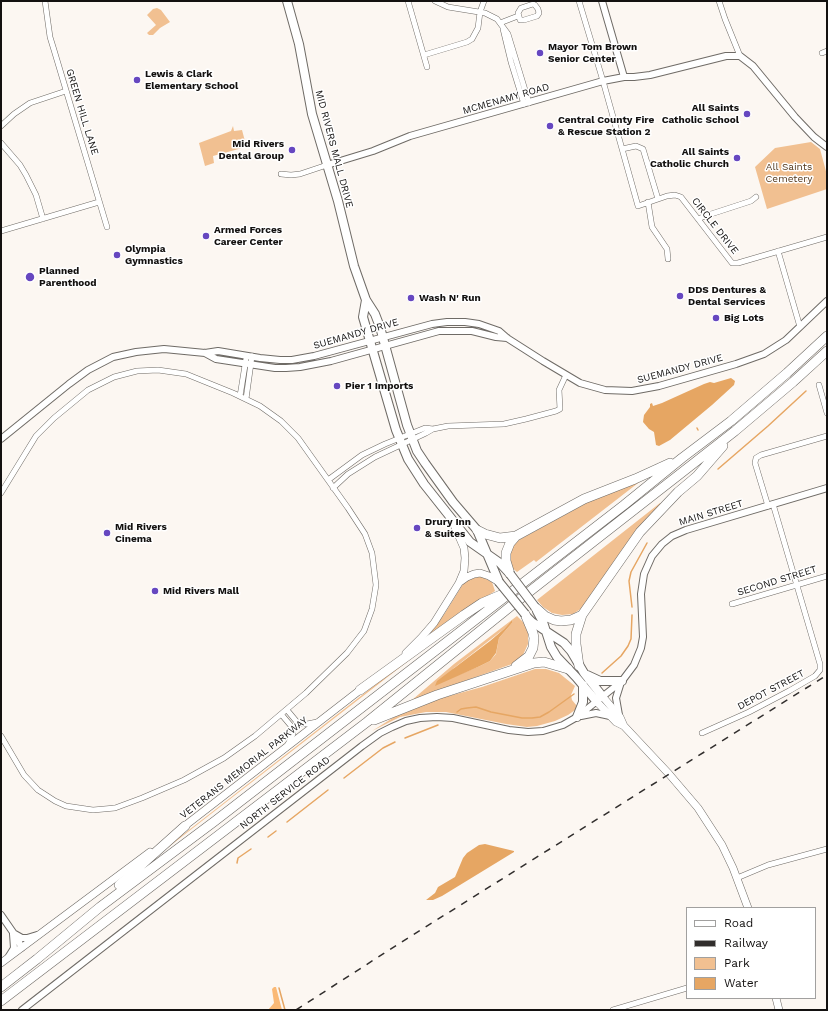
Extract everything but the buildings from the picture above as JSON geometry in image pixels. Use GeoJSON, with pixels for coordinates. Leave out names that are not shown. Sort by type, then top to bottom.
{"type":"FeatureCollection","features":[{"type":"Feature","properties":{"kind":"highway"},"geometry":{"type":"LineString","coordinates":[[1,988],[100,906],[215,821],[624,505],[750,405],[827,336]]}},
{"type":"Feature","properties":{"kind":"highway"},"geometry":{"type":"LineString","coordinates":[[1,1001],[367,722],[511,606],[735,432],[827,351]]}},
{"type":"Feature","properties":{"kind":"highway"},"geometry":{"type":"LineString","coordinates":[[582,670],[576,644],[576,634],[582,615],[640,532],[678,492],[697,476],[735,432]]}},
{"type":"Feature","properties":{"kind":"highway"},"geometry":{"type":"LineString","coordinates":[[510,574],[506,561],[506,553],[510,543],[516,536],[584,499],[682,458]]}},
{"type":"Feature","properties":{"kind":"highway"},"geometry":{"type":"LineString","coordinates":[[477,530],[500,538],[516,536]]}},
{"type":"Feature","properties":{"kind":"highway"},"geometry":{"type":"LineString","coordinates":[[360,690],[476,607],[517,588]]}},
{"type":"Feature","properties":{"kind":"highway"},"geometry":{"type":"LineString","coordinates":[[535,606],[545,616],[554,620],[571,620],[582,615]]}},
{"type":"Feature","properties":{"kind":"highway"},"geometry":{"type":"LineString","coordinates":[[511,670],[529,656],[533,648],[533,633],[525,614]]}},
{"type":"Feature","properties":{"kind":"highway"},"geometry":{"type":"LineString","coordinates":[[367,722],[436,695],[534,663],[544,662],[568,669]]}},
{"type":"Feature","properties":{"kind":"highway"},"geometry":{"type":"LineString","coordinates":[[100,906],[112,893],[185,826]]}},
{"type":"Feature","properties":{"kind":"main road","name":"MID RIVERS MALL DRIVE"},"geometry":{"type":"LineString","coordinates":[[286,1],[299,44],[312,114],[354,266],[366,300],[375,314],[417,451],[453,502],[477,530],[499,582],[525,614],[546,632],[564,643],[610,716],[616,722],[624,726]]}},
{"type":"Feature","properties":{"kind":"main road","name":"MID RIVERS MALL DRIVE"},"geometry":{"type":"LineString","coordinates":[[366,300],[363,317],[401,441],[408,459],[453,522],[470,542],[500,562],[535,606],[543,622],[551,647],[557,657],[583,685],[620,717],[624,726],[669,774],[698,808],[722,845],[737,878],[748,907]]}},
{"type":"Feature","properties":{"kind":"main road","name":"VETERANS MEMORIAL PARKWAY"},"geometry":{"type":"LineString","coordinates":[[4,961],[185,826],[407,652],[434,623],[459,583],[464,571],[464,548],[453,522]]}},
{"type":"Feature","properties":{"kind":"main road"},"geometry":{"type":"LineString","coordinates":[[459,583],[467,577],[480,573],[499,582]]}},
{"type":"Feature","properties":{"kind":"main road"},"geometry":{"type":"LineString","coordinates":[[582,670],[600,682],[622,681]]}},
{"type":"Feature","properties":{"kind":"main road"},"geometry":{"type":"LineString","coordinates":[[577,717],[583,702],[583,685]]}},
{"type":"Feature","properties":{"kind":"main road","name":"VETERANS MEMORIAL PARKWAY"},"geometry":{"type":"LineString","coordinates":[[1,969],[15,958],[21,948]]}},
{"type":"Feature","properties":{"kind":"main road"},"geometry":{"type":"LineString","coordinates":[[776,999],[779,1010]]}},
{"type":"Feature","properties":{"kind":"street","name":"GREEN HILL LANE"},"geometry":{"type":"LineString","coordinates":[[45,1],[50,37],[107,227]]}},
{"type":"Feature","properties":{"kind":"street"},"geometry":{"type":"LineString","coordinates":[[408,1],[427,66]]}},
{"type":"Feature","properties":{"kind":"street"},"geometry":{"type":"LineString","coordinates":[[435,1],[448,7],[480,12],[494,17],[500,23],[508,34],[527,103]]}},
{"type":"Feature","properties":{"kind":"street"},"geometry":{"type":"LineString","coordinates":[[424,55],[467,42],[472,39],[478,28],[480,12],[484,1]]}},
{"type":"Feature","properties":{"kind":"street"},"geometry":{"type":"LineString","coordinates":[[579,1],[622,149],[636,146],[644,149],[658,199]]}},
{"type":"Feature","properties":{"kind":"street"},"geometry":{"type":"LineString","coordinates":[[602,1],[624,77]]}},
{"type":"Feature","properties":{"kind":"street"},"geometry":{"type":"LineString","coordinates":[[719,1],[740,56],[753,66],[814,137],[827,146]]}},
{"type":"Feature","properties":{"kind":"street"},"geometry":{"type":"LineString","coordinates":[[500,23],[518,16]]}},
{"type":"Feature","properties":{"kind":"street","name":"MCMENAMY ROAD"},"geometry":{"type":"LineString","coordinates":[[281,174],[300,174],[375,150],[410,136],[603,81],[624,77],[650,76],[717,58],[726,56],[740,56]]}},
{"type":"Feature","properties":{"kind":"street"},"geometry":{"type":"LineString","coordinates":[[1,126],[14,114],[30,103],[66,91]]}},
{"type":"Feature","properties":{"kind":"street"},"geometry":{"type":"LineString","coordinates":[[1,143],[20,165],[26,175],[36,195],[43,219]]}},
{"type":"Feature","properties":{"kind":"street","name":"CIRCLE DRIVE"},"geometry":{"type":"LineString","coordinates":[[622,149],[638,206],[675,195],[681,197],[732,263],[738,263],[778,251]]}},
{"type":"Feature","properties":{"kind":"street"},"geometry":{"type":"LineString","coordinates":[[698,219],[756,197]]}},
{"type":"Feature","properties":{"kind":"street"},"geometry":{"type":"LineString","coordinates":[[1,232],[99,202]]}},
{"type":"Feature","properties":{"kind":"street"},"geometry":{"type":"LineString","coordinates":[[648,202],[652,227],[667,249],[668,259]]}},
{"type":"Feature","properties":{"kind":"street"},"geometry":{"type":"LineString","coordinates":[[800,327],[778,251],[827,237]]}},
{"type":"Feature","properties":{"kind":"street","name":"SUEMANDY DRIVE"},"geometry":{"type":"LineString","coordinates":[[206,353],[216,358],[248,364],[275,368],[300,367],[331,361],[432,324],[453,322],[479,324],[499,331],[507,338],[566,376],[580,383],[605,390],[632,392],[755,358],[786,340],[827,301]]}},
{"type":"Feature","properties":{"kind":"street","name":"SUEMANDY DRIVE"},"geometry":{"type":"LineString","coordinates":[[1,438],[79,376],[106,360],[125,354],[153,349],[206,353],[218,351],[280,360],[303,359],[372,345]]}},
{"type":"Feature","properties":{"kind":"street"},"geometry":{"type":"LineString","coordinates":[[246,399],[249,356]]}},
{"type":"Feature","properties":{"kind":"street"},"geometry":{"type":"LineString","coordinates":[[240,396],[248,364]]}},
{"type":"Feature","properties":{"kind":"street"},"geometry":{"type":"LineString","coordinates":[[1,493],[31,444],[43,428],[88,390],[114,377],[140,370],[170,371],[196,377],[240,396],[273,415],[291,431],[306,448],[358,523],[369,543],[376,573],[375,597],[364,631],[353,647],[320,681],[287,710],[241,746],[195,774],[142,798],[127,804],[107,809],[93,810],[71,807],[55,801],[31,783],[24,775],[1,736]]}},
{"type":"Feature","properties":{"kind":"street"},"geometry":{"type":"LineString","coordinates":[[328,480],[362,456],[412,436],[426,434],[433,429],[448,426],[504,424],[556,411],[560,409],[559,390],[566,376]]}},
{"type":"Feature","properties":{"kind":"street"},"geometry":{"type":"LineString","coordinates":[[819,384],[827,413]]}},
{"type":"Feature","properties":{"kind":"street","name":"DEPOT STREET"},"geometry":{"type":"LineString","coordinates":[[702,733],[749,712],[789,691],[815,676],[820,670],[820,664],[771,505],[755,463],[756,458],[761,455],[827,436]]}},
{"type":"Feature","properties":{"kind":"street"},"geometry":{"type":"LineString","coordinates":[[333,488],[359,466],[401,441]]}},
{"type":"Feature","properties":{"kind":"street","name":"MAIN STREET"},"geometry":{"type":"LineString","coordinates":[[600,700],[632,670],[641,648],[643,630],[641,594],[642,580],[649,561],[656,550],[678,533],[827,488]]}},
{"type":"Feature","properties":{"kind":"street","name":"SECOND STREET"},"geometry":{"type":"LineString","coordinates":[[732,604],[827,576]]}},
{"type":"Feature","properties":{"kind":"street"},"geometry":{"type":"LineString","coordinates":[[620,717],[616,698],[622,681]]}},
{"type":"Feature","properties":{"kind":"street","name":"NORTH SERVICE ROAD"},"geometry":{"type":"LineString","coordinates":[[22,1010],[380,733],[413,720],[437,717],[473,722],[509,730],[528,732],[543,731],[562,725],[577,717],[600,700]]}},
{"type":"Feature","properties":{"kind":"street"},"geometry":{"type":"LineString","coordinates":[[287,710],[297,722],[301,724],[320,721]]}},
{"type":"Feature","properties":{"kind":"street"},"geometry":{"type":"LineString","coordinates":[[577,717],[596,713],[610,716]]}},
{"type":"Feature","properties":{"kind":"street"},"geometry":{"type":"LineString","coordinates":[[282,714],[292,727],[293,731],[287,746]]}},
{"type":"Feature","properties":{"kind":"street"},"geometry":{"type":"LineString","coordinates":[[737,878],[768,865],[827,849]]}},
{"type":"Feature","properties":{"kind":"street"},"geometry":{"type":"LineString","coordinates":[[1,915],[19,941],[21,948]]}},
{"type":"Feature","properties":{"kind":"street"},"geometry":{"type":"LineString","coordinates":[[13,933],[22,938],[40,934]]}},
{"type":"Feature","properties":{"kind":"street"},"geometry":{"type":"LineString","coordinates":[[4,961],[14,948],[13,933]]}},
{"type":"Feature","properties":{"kind":"street"},"geometry":{"type":"LineString","coordinates":[[613,1010],[686,988]]}},
{"type":"Feature","properties":{"kind":"green space"},"geometry":{"type":"Polygon","coordinates":[[[157,8],[161,10],[170,22],[160,28],[153,35],[149,35],[147,33],[156,25],[147,15],[153,9],[157,8]]]}},
{"type":"Feature","properties":{"kind":"green space"},"geometry":{"type":"Polygon","coordinates":[[[233,126],[234,131],[242,130],[246,147],[213,156],[214,163],[205,166],[199,143],[231,131],[233,126]]]}},
{"type":"Feature","properties":{"kind":"green space","name":"All Saints Cemetery"},"geometry":{"type":"Polygon","coordinates":[[[811,142],[820,149],[827,175],[827,189],[767,209],[755,167],[775,148],[811,142]]]}},
{"type":"Feature","properties":{"kind":"green space"},"geometry":{"type":"Polygon","coordinates":[[[642,480],[536,562],[534,560],[517,572],[511,567],[509,553],[517,541],[590,501],[642,480]]]}},
{"type":"Feature","properties":{"kind":"green space"},"geometry":{"type":"Polygon","coordinates":[[[660,503],[624,547],[582,608],[573,614],[562,615],[552,613],[543,607],[537,600],[660,503]]]}},
{"type":"Feature","properties":{"kind":"green space"},"geometry":{"type":"Polygon","coordinates":[[[482,577],[492,582],[495,591],[429,635],[463,584],[467,580],[482,577]]]}},
{"type":"Feature","properties":{"kind":"green space"},"geometry":{"type":"Polygon","coordinates":[[[517,616],[525,624],[528,633],[528,644],[523,655],[512,664],[412,700],[454,664],[517,616]],[[512,620],[504,629],[454,668],[446,680],[490,661],[496,654],[499,638],[512,623],[512,620]]]}},
{"type":"Feature","properties":{"kind":"green space"},"geometry":{"type":"Polygon","coordinates":[[[447,631],[166,849],[407,660],[447,631]]]}},
{"type":"Feature","properties":{"kind":"green space"},"geometry":{"type":"Polygon","coordinates":[[[535,669],[546,669],[559,673],[575,686],[571,695],[572,700],[577,706],[575,710],[555,721],[527,727],[446,712],[426,712],[400,717],[372,731],[399,714],[427,702],[482,687],[535,669]]]}},
{"type":"Feature","properties":{"kind":"shaded area"},"geometry":{"type":"Polygon","coordinates":[[[276,987],[282,1010],[268,1010],[274,1003],[272,989],[276,987]]]}},
{"type":"Feature","properties":{"kind":"water"},"geometry":{"type":"Polygon","coordinates":[[[731,378],[735,381],[734,385],[712,405],[670,440],[659,446],[656,445],[654,432],[643,422],[644,415],[650,407],[650,404],[652,403],[653,406],[704,384],[731,378]]]}},
{"type":"Feature","properties":{"kind":"water"},"geometry":{"type":"Polygon","coordinates":[[[512,620],[512,623],[499,638],[496,653],[490,661],[435,686],[437,681],[490,641],[512,620]]]}},
{"type":"Feature","properties":{"kind":"water"},"geometry":{"type":"Polygon","coordinates":[[[485,844],[514,852],[442,896],[433,900],[426,900],[435,893],[438,887],[455,877],[463,858],[467,853],[479,845],[485,844]]]}},
{"type":"Feature","properties":{"kind":"waterway"},"geometry":{"type":"LineString","coordinates":[[718,469],[806,391]]}},
{"type":"Feature","properties":{"kind":"waterway"},"geometry":{"type":"LineString","coordinates":[[632,607],[629,581],[631,572],[647,543]]}},
{"type":"Feature","properties":{"kind":"waterway"},"geometry":{"type":"LineString","coordinates":[[602,673],[621,656],[628,646],[631,639],[632,615]]}},
{"type":"Feature","properties":{"kind":"waterway"},"geometry":{"type":"LineString","coordinates":[[457,712],[461,709],[476,707],[491,712],[522,718],[540,717],[574,694]]}},
{"type":"Feature","properties":{"kind":"waterway"},"geometry":{"type":"LineString","coordinates":[[405,738],[438,725]]}},
{"type":"Feature","properties":{"kind":"waterway"},"geometry":{"type":"LineString","coordinates":[[344,778],[383,748],[395,742]]}},
{"type":"Feature","properties":{"kind":"waterway"},"geometry":{"type":"LineString","coordinates":[[287,822],[328,790]]}},
{"type":"Feature","properties":{"kind":"waterway"},"geometry":{"type":"LineString","coordinates":[[268,837],[276,831]]}},
{"type":"Feature","properties":{"kind":"waterway"},"geometry":{"type":"LineString","coordinates":[[237,863],[238,858],[251,849]]}},
{"type":"Feature","properties":{"kind":"waterway"},"geometry":{"type":"LineString","coordinates":[[279,988],[285,1010]]}},
{"type":"Feature","properties":{"kind":"railway"},"geometry":{"type":"LineString","coordinates":[[296,1010],[827,675]]}},
{"type":"Feature","properties":{"kind":"place","name":"Mayor Tom Brown Senior Center"},"geometry":{"type":"Point","coordinates":[540,53]}},
{"type":"Feature","properties":{"kind":"place","name":"Lewis & Clark Elementary School"},"geometry":{"type":"Point","coordinates":[137,80]}},
{"type":"Feature","properties":{"kind":"place","name":"All Saints Catholic School"},"geometry":{"type":"Point","coordinates":[747,114]}},
{"type":"Feature","properties":{"kind":"place","name":"Central County Fire & Rescue Station 2"},"geometry":{"type":"Point","coordinates":[550,126]}},
{"type":"Feature","properties":{"kind":"place","name":"Mid Rivers Dental Group"},"geometry":{"type":"Point","coordinates":[292,150]}},
{"type":"Feature","properties":{"kind":"place","name":"All Saints Catholic Church"},"geometry":{"type":"Point","coordinates":[737,158]}},
{"type":"Feature","properties":{"kind":"place","name":"Armed Forces Career Center"},"geometry":{"type":"Point","coordinates":[206,236]}},
{"type":"Feature","properties":{"kind":"place","name":"Olympia Gymnastics"},"geometry":{"type":"Point","coordinates":[117,255]}},
{"type":"Feature","properties":{"kind":"place","name":"Planned Parenthood"},"geometry":{"type":"Point","coordinates":[30,277]}},
{"type":"Feature","properties":{"kind":"place","name":"DDS Dentures & Dental Services"},"geometry":{"type":"Point","coordinates":[680,296]}},
{"type":"Feature","properties":{"kind":"place","name":"Wash N' Run"},"geometry":{"type":"Point","coordinates":[411,298]}},
{"type":"Feature","properties":{"kind":"place","name":"Big Lots"},"geometry":{"type":"Point","coordinates":[716,318]}},
{"type":"Feature","properties":{"kind":"place","name":"Pier 1 Imports"},"geometry":{"type":"Point","coordinates":[337,386]}},
{"type":"Feature","properties":{"kind":"place","name":"Drury Inn & Suites"},"geometry":{"type":"Point","coordinates":[417,528]}},
{"type":"Feature","properties":{"kind":"place","name":"Mid Rivers Cinema"},"geometry":{"type":"Point","coordinates":[107,533]}},
{"type":"Feature","properties":{"kind":"place","name":"Mid Rivers Mall"},"geometry":{"type":"Point","coordinates":[155,591]}}]}
